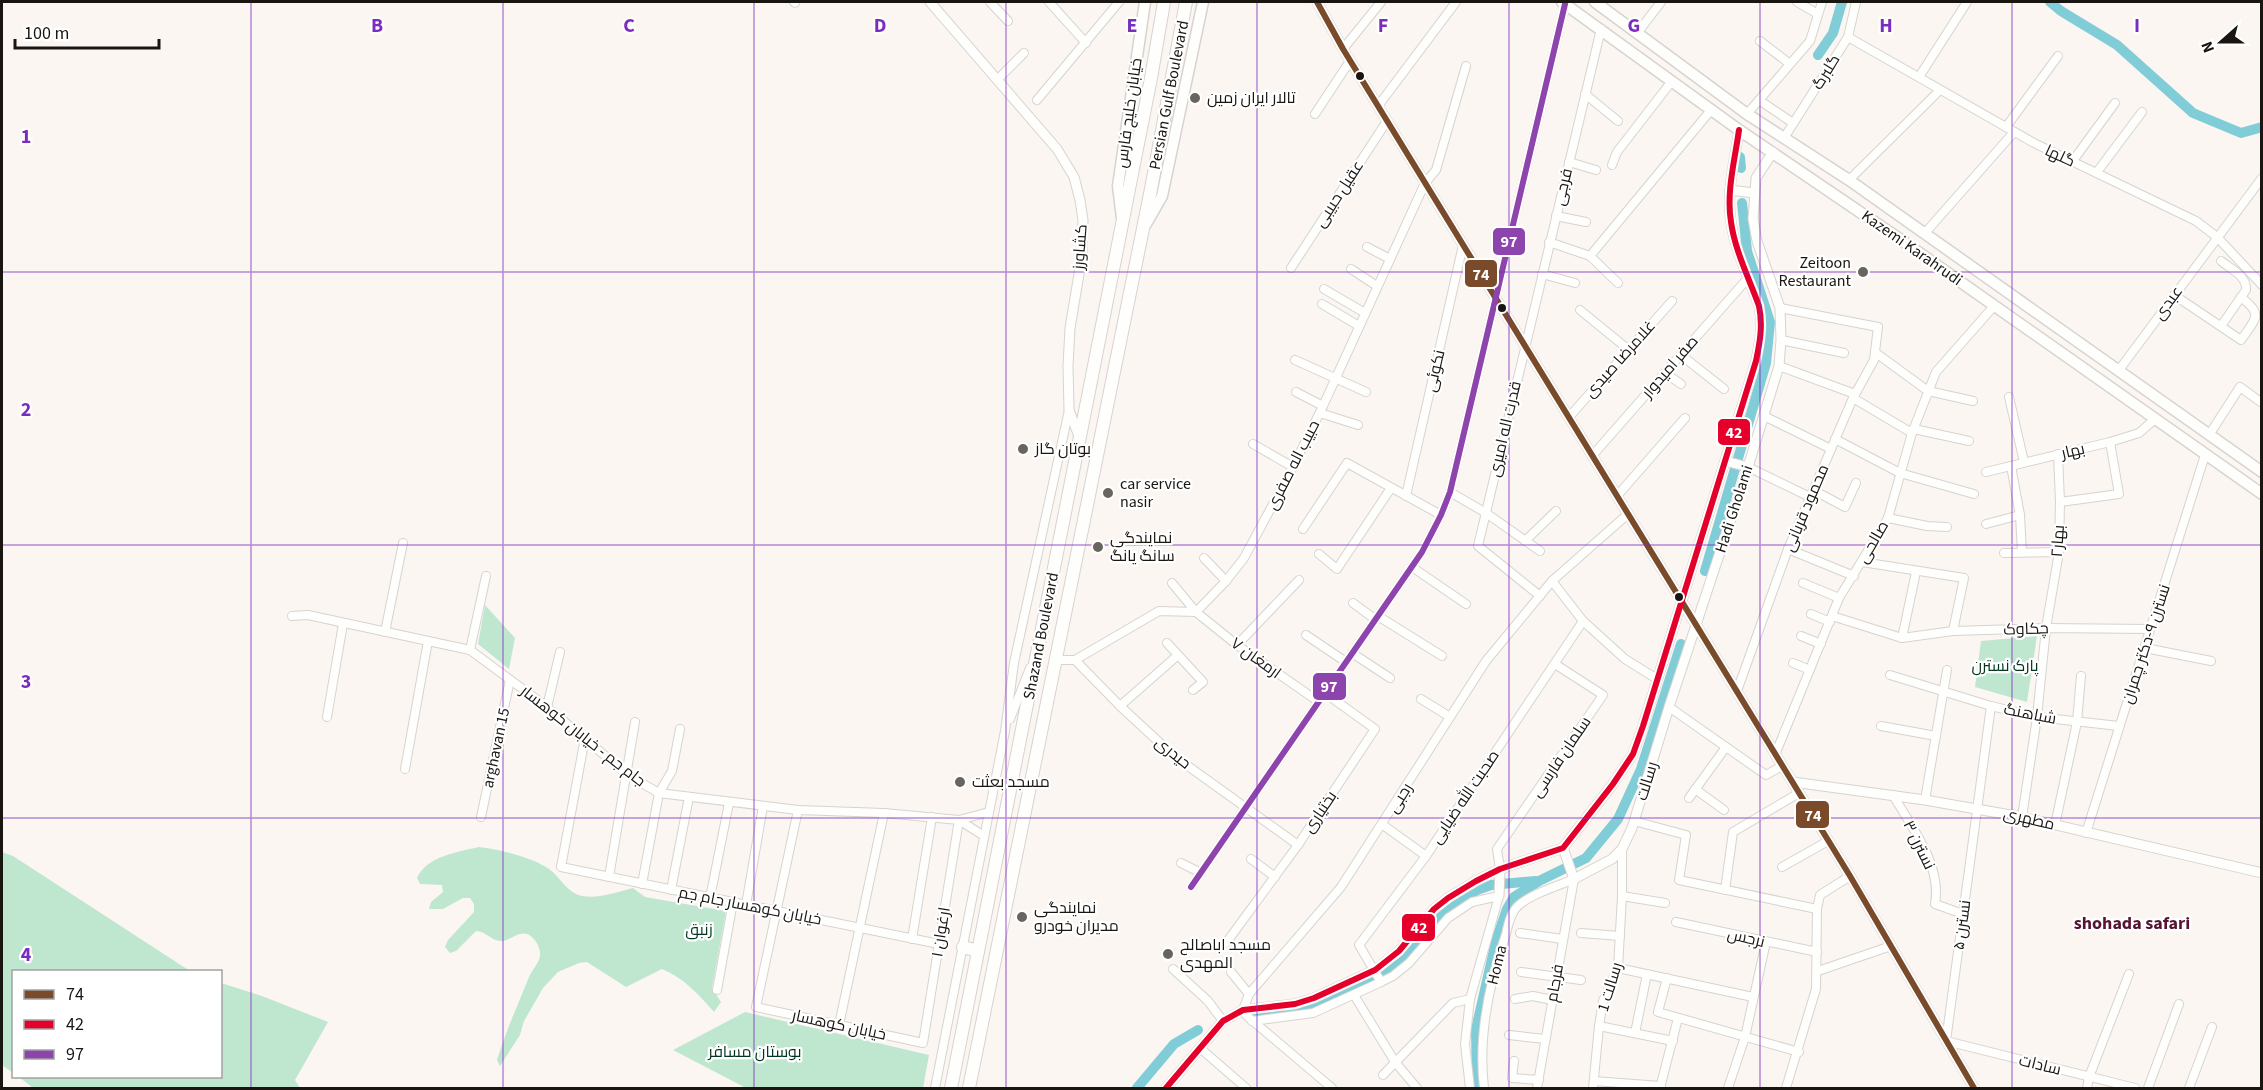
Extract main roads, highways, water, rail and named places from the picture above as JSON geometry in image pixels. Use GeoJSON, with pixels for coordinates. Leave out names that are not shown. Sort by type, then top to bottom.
{"type":"FeatureCollection","features":[{"type":"Feature","properties":{"kind":"highway","name":"Persian Gulf Boulevard"},"geometry":{"type":"LineString","coordinates":[[1130,184],[1164,2]]}},
{"type":"Feature","properties":{"kind":"highway","name":"Persian Gulf Boulevard"},"geometry":{"type":"LineString","coordinates":[[1151,189],[1186,2]]}},
{"type":"Feature","properties":{"kind":"highway","name":"Shazand Boulevard"},"geometry":{"type":"LineString","coordinates":[[951,1089],[1130,184]]}},
{"type":"Feature","properties":{"kind":"highway","name":"Shazand Boulevard"},"geometry":{"type":"LineString","coordinates":[[969,1089],[1151,189]]}},
{"type":"Feature","properties":{"kind":"highway"},"geometry":{"type":"LineString","coordinates":[[963,947],[978,951]]}},
{"type":"Feature","properties":{"kind":"main road","name":"خیابان خلیج فارس"},"geometry":{"type":"LineString","coordinates":[[1122,224],[1118,186],[1145,2]]}},
{"type":"Feature","properties":{"kind":"main road"},"geometry":{"type":"LineString","coordinates":[[1143,230],[1162,196],[1203,2]]}},
{"type":"Feature","properties":{"kind":"main road","name":"Kazemi Karahrudi"},"geometry":{"type":"LineString","coordinates":[[1563,3],[1739,130],[1901,240],[2262,494]]}},
{"type":"Feature","properties":{"kind":"main road","name":"Kazemi Karahrudi"},"geometry":{"type":"LineString","coordinates":[[1602,3],[1747,114],[1849,180],[2262,472]]}},
{"type":"Feature","properties":{"kind":"main road"},"geometry":{"type":"LineString","coordinates":[[1901,240],[1913,225]]}},
{"type":"Feature","properties":{"kind":"waterway"},"geometry":{"type":"LineString","coordinates":[[1818,55],[1833,33],[1842,2]]}},
{"type":"Feature","properties":{"kind":"waterway"},"geometry":{"type":"LineString","coordinates":[[2050,2],[2117,45],[2193,113],[2241,133],[2262,127]]}},
{"type":"Feature","properties":{"kind":"waterway"},"geometry":{"type":"LineString","coordinates":[[1740,157],[1741,168]]}},
{"type":"Feature","properties":{"kind":"waterway"},"geometry":{"type":"LineString","coordinates":[[1705,571],[1766,363],[1770,322],[1747,251],[1742,203]]}},
{"type":"Feature","properties":{"kind":"waterway"},"geometry":{"type":"LineString","coordinates":[[1477,1088],[1476,1029],[1496,941],[1507,909],[1514,897],[1539,881],[1586,858],[1618,819],[1641,769],[1681,644]]}},
{"type":"Feature","properties":{"kind":"waterway"},"geometry":{"type":"LineString","coordinates":[[1248,1014],[1293,1011],[1320,1004],[1383,975],[1407,954],[1442,915],[1477,890],[1491,885],[1535,881]]}},
{"type":"Feature","properties":{"kind":"waterway"},"geometry":{"type":"LineString","coordinates":[[1137,1088],[1174,1044],[1198,1030]]}},
{"type":"Feature","properties":{"kind":"place","name":"تالار ایران زمین"},"geometry":{"type":"Point","coordinates":[1195,98]}},
{"type":"Feature","properties":{"kind":"place","name":"Zeitoon Restaurant"},"geometry":{"type":"Point","coordinates":[1863,272]}},
{"type":"Feature","properties":{"kind":"place","name":"بوتان گاز"},"geometry":{"type":"Point","coordinates":[1023,449]}},
{"type":"Feature","properties":{"kind":"place","name":"car service nasir"},"geometry":{"type":"Point","coordinates":[1108,493]}},
{"type":"Feature","properties":{"kind":"place","name":"نمایندگی سانگ یانگ"},"geometry":{"type":"Point","coordinates":[1098,547]}},
{"type":"Feature","properties":{"kind":"place","name":"مسجد بعثت"},"geometry":{"type":"Point","coordinates":[960,782]}},
{"type":"Feature","properties":{"kind":"place","name":"نمایندگی مدیران خودرو"},"geometry":{"type":"Point","coordinates":[1022,917]}},
{"type":"Feature","properties":{"kind":"place","name":"مسجد اباصالح المهدی"},"geometry":{"type":"Point","coordinates":[1168,954]}},
{"type":"Feature","properties":{"kind":"district","name":"shohada safari"},"geometry":{"type":"Point","coordinates":[2132,923]}},
{"type":"Feature","properties":{"kind":"park label","name":"پارک نسترن"},"geometry":{"type":"Point","coordinates":[2005,666]}},
{"type":"Feature","properties":{"kind":"park label","name":"زنبق"},"geometry":{"type":"Point","coordinates":[699,930]}},
{"type":"Feature","properties":{"kind":"park label","name":"بوستان مسافر"},"geometry":{"type":"Point","coordinates":[755,1052]}}]}
